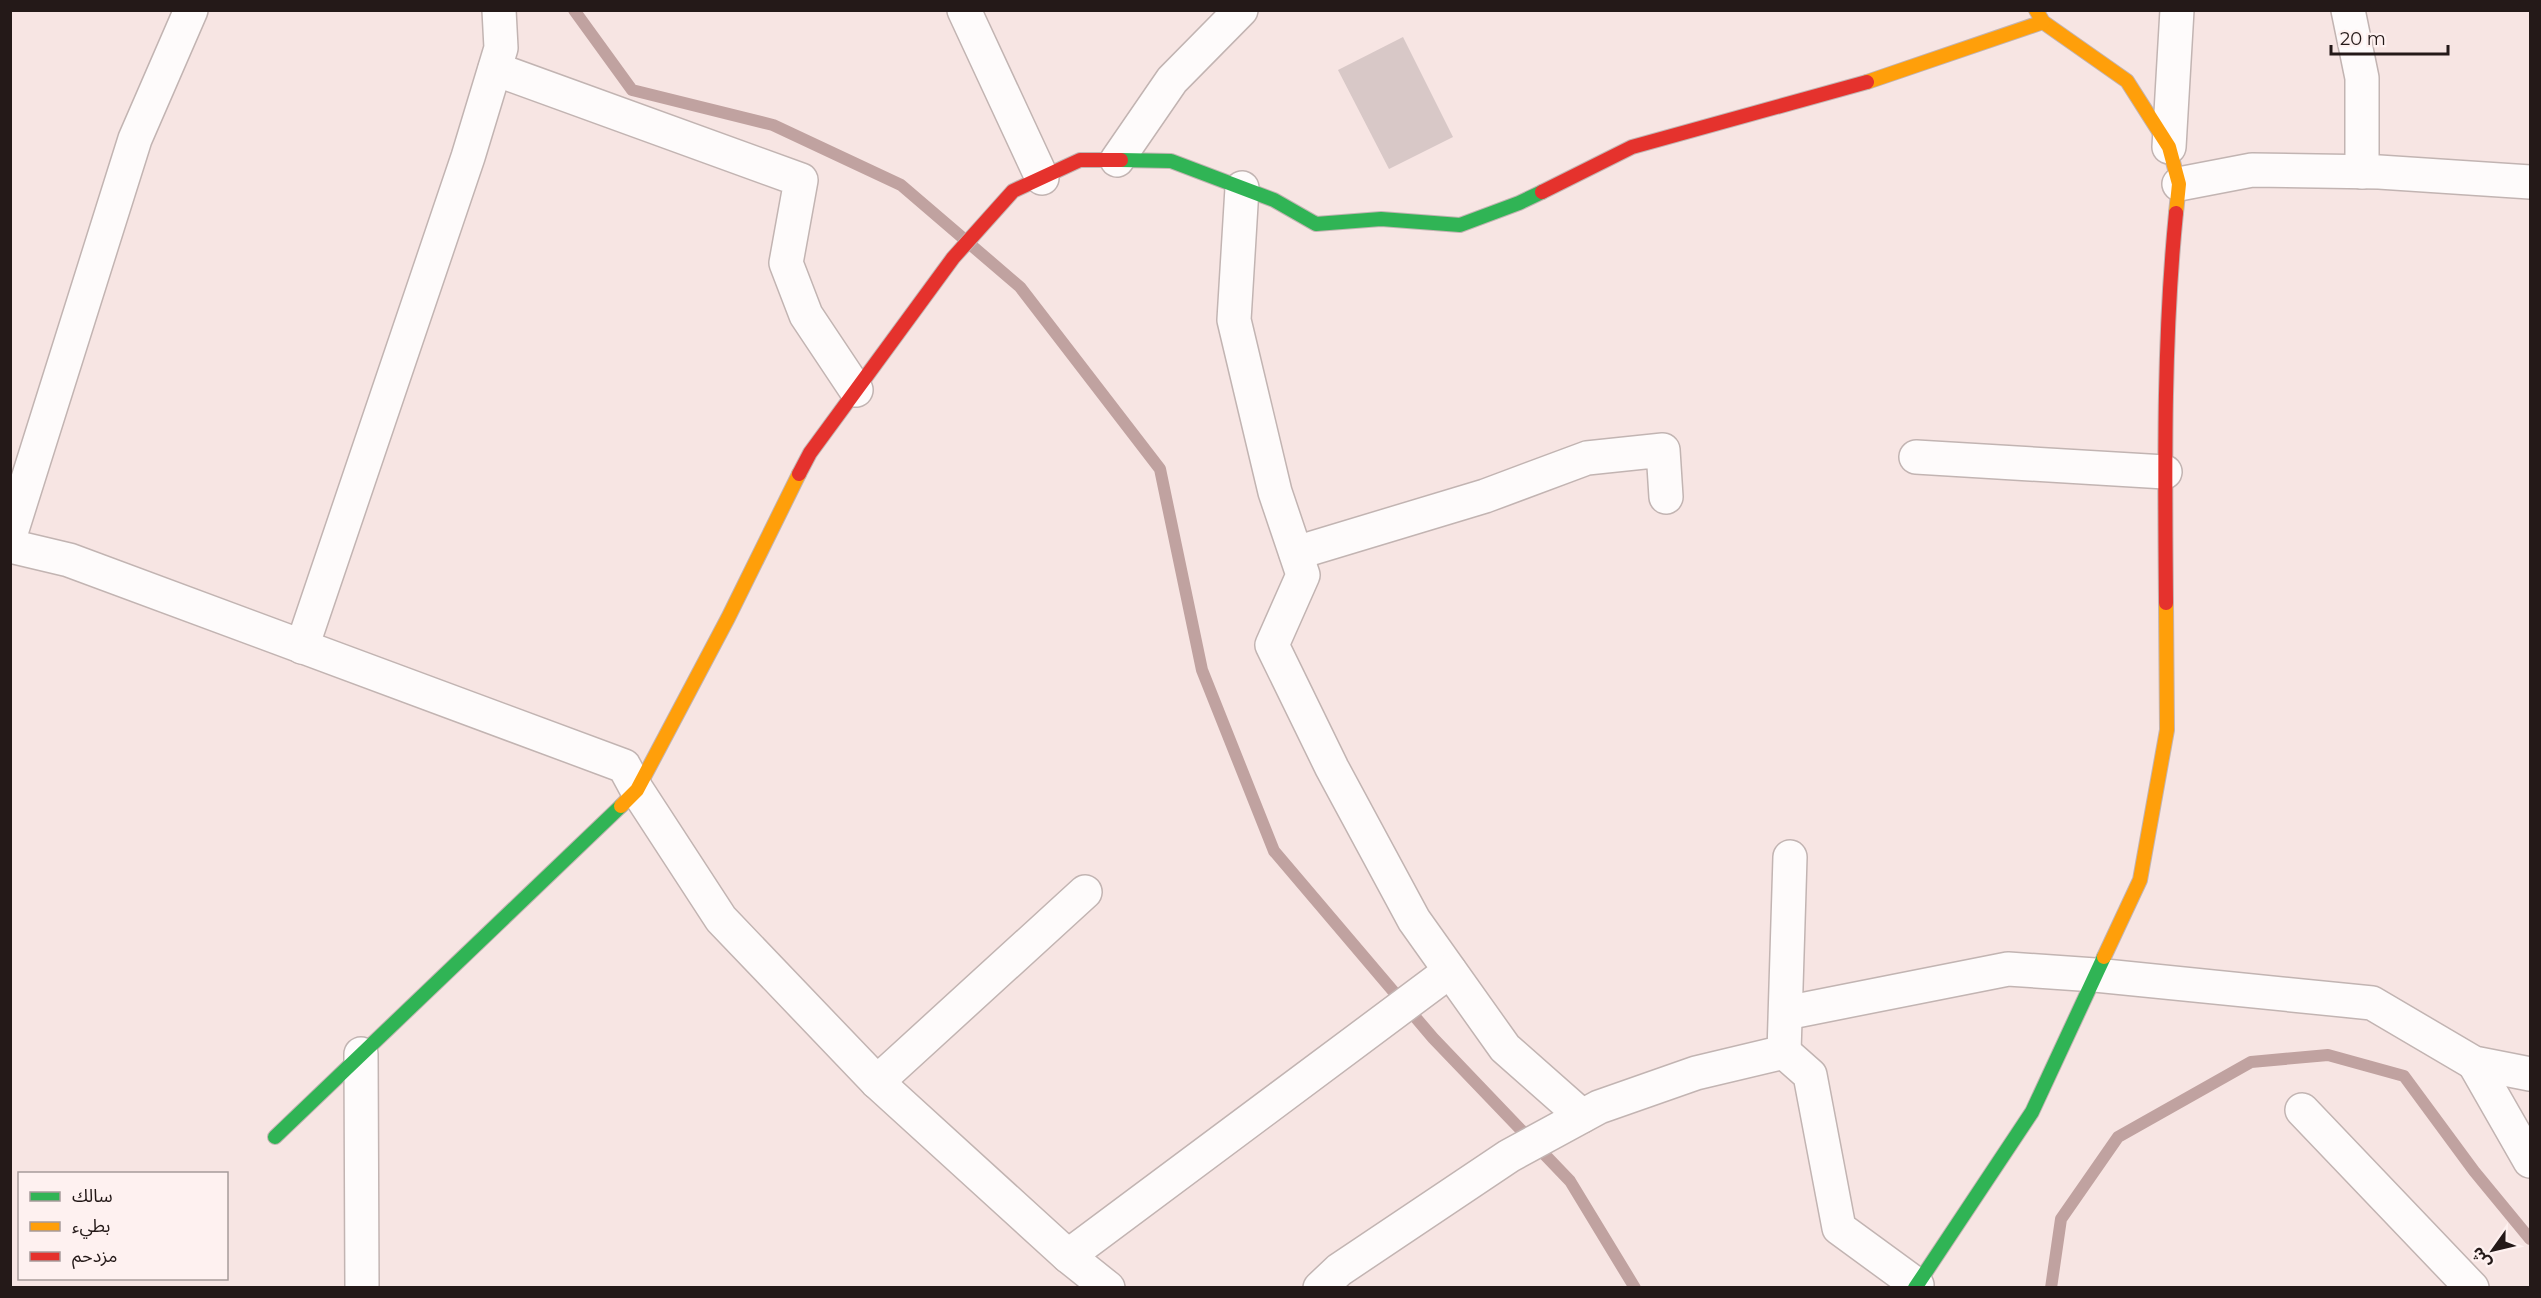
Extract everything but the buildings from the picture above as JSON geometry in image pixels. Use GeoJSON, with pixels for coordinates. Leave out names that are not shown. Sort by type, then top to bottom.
{"type":"FeatureCollection","features":[{"type":"Feature","properties":{"kind":"street"},"geometry":{"type":"LineString","coordinates":[[10,536],[135,139],[191,10]]}},
{"type":"Feature","properties":{"kind":"street"},"geometry":{"type":"LineString","coordinates":[[302,647],[464,168],[495,69],[501,48],[499,10]]}},
{"type":"Feature","properties":{"kind":"street"},"geometry":{"type":"LineString","coordinates":[[964,10],[1042,178]]}},
{"type":"Feature","properties":{"kind":"street"},"geometry":{"type":"LineString","coordinates":[[1117,160],[1172,80],[1241,10]]}},
{"type":"Feature","properties":{"kind":"street"},"geometry":{"type":"LineString","coordinates":[[2169,147],[2177,10]]}},
{"type":"Feature","properties":{"kind":"street"},"geometry":{"type":"LineString","coordinates":[[2348,10],[2362,78],[2362,172]]}},
{"type":"Feature","properties":{"kind":"street"},"geometry":{"type":"LineString","coordinates":[[275,1137],[637,790],[728,618],[810,453],[953,258],[1013,191],[1080,160],[1171,161],[1274,200],[1316,225],[1381,219],[1460,225],[1519,203],[1632,147],[1899,73],[2039,16],[2127,81],[2169,147],[2179,184],[2170,275],[2165,472],[2167,730],[2140,880],[2032,1112],[1916,1286],[1839,1228],[1810,1076],[1784,1053],[1790,857]]}},
{"type":"Feature","properties":{"kind":"street"},"geometry":{"type":"LineString","coordinates":[[495,69],[801,180],[786,263],[806,315],[856,390]]}},
{"type":"Feature","properties":{"kind":"street"},"geometry":{"type":"LineString","coordinates":[[2179,184],[2252,170],[2362,172],[2530,182]]}},
{"type":"Feature","properties":{"kind":"street"},"geometry":{"type":"LineString","coordinates":[[1242,188],[1234,320],[1275,492],[1303,575],[1272,645],[1332,768],[1414,920],[1505,1048],[1582,1116]]}},
{"type":"Feature","properties":{"kind":"street"},"geometry":{"type":"LineString","coordinates":[[1296,553],[1485,496],[1587,458],[1663,450],[1666,497]]}},
{"type":"Feature","properties":{"kind":"street"},"geometry":{"type":"LineString","coordinates":[[1916,457],[2165,472]]}},
{"type":"Feature","properties":{"kind":"street"},"geometry":{"type":"LineString","coordinates":[[10,546],[69,560],[624,766],[637,790],[721,919],[877,1082],[1068,1256],[1108,1287]]}},
{"type":"Feature","properties":{"kind":"street"},"geometry":{"type":"LineString","coordinates":[[877,1082],[1085,892]]}},
{"type":"Feature","properties":{"kind":"street"},"geometry":{"type":"LineString","coordinates":[[1785,1013],[2008,969],[2095,975],[2372,1003],[2474,1063],[2530,1074]]}},
{"type":"Feature","properties":{"kind":"street"},"geometry":{"type":"LineString","coordinates":[[1068,1256],[1450,971]]}},
{"type":"Feature","properties":{"kind":"street"},"geometry":{"type":"LineString","coordinates":[[1320,1287],[1340,1270],[1509,1156],[1599,1107],[1696,1073],[1784,1053]]}},
{"type":"Feature","properties":{"kind":"street"},"geometry":{"type":"LineString","coordinates":[[361,1054],[362,1287]]}},
{"type":"Feature","properties":{"kind":"street"},"geometry":{"type":"LineString","coordinates":[[2474,1063],[2530,1161]]}},
{"type":"Feature","properties":{"kind":"street"},"geometry":{"type":"LineString","coordinates":[[2302,1110],[2472,1287]]}},
{"type":"Feature","properties":{"kind":"waterway"},"geometry":{"type":"LineString","coordinates":[[574,10],[632,90],[773,125],[901,185],[1020,287],[1160,469],[1202,670],[1274,851],[1433,1038],[1570,1181],[1635,1288]]}},
{"type":"Feature","properties":{"kind":"waterway"},"geometry":{"type":"LineString","coordinates":[[2051,1288],[2061,1219],[2118,1137],[2251,1062],[2328,1055],[2404,1076],[2474,1171],[2530,1239]]}},
{"type":"Feature","properties":{"kind":"traffic: fast"},"geometry":{"type":"LineString","coordinates":[[1121,160],[1171,161],[1274,200],[1316,224],[1381,219],[1460,225],[1542,192]]}},
{"type":"Feature","properties":{"kind":"traffic: fast"},"geometry":{"type":"LineString","coordinates":[[275,1137],[621,806]]}},
{"type":"Feature","properties":{"kind":"traffic: fast"},"geometry":{"type":"LineString","coordinates":[[1915,1288],[2032,1112],[2104,957]]}},
{"type":"Feature","properties":{"kind":"traffic: slow"},"geometry":{"type":"LineString","coordinates":[[2036,10],[2043,22],[2127,81],[2169,147],[2179,184],[2176,213]]}},
{"type":"Feature","properties":{"kind":"traffic: slow"},"geometry":{"type":"LineString","coordinates":[[1867,82],[2043,22]]}},
{"type":"Feature","properties":{"kind":"traffic: slow"},"geometry":{"type":"LineString","coordinates":[[621,806],[637,790],[728,618],[799,474]]}},
{"type":"Feature","properties":{"kind":"traffic: slow"},"geometry":{"type":"LineString","coordinates":[[2104,957],[2140,880],[2167,730],[2166,603]]}},
{"type":"Feature","properties":{"kind":"traffic: jam"},"geometry":{"type":"LineString","coordinates":[[1542,192],[1632,147],[1867,82]]}},
{"type":"Feature","properties":{"kind":"traffic: jam"},"geometry":{"type":"LineString","coordinates":[[799,474],[810,453],[953,258],[1013,191],[1080,160],[1121,160]]}},
{"type":"Feature","properties":{"kind":"traffic: jam"},"geometry":{"type":"LineString","coordinates":[[2166,603],[2167,360],[2176,213]]}}]}
